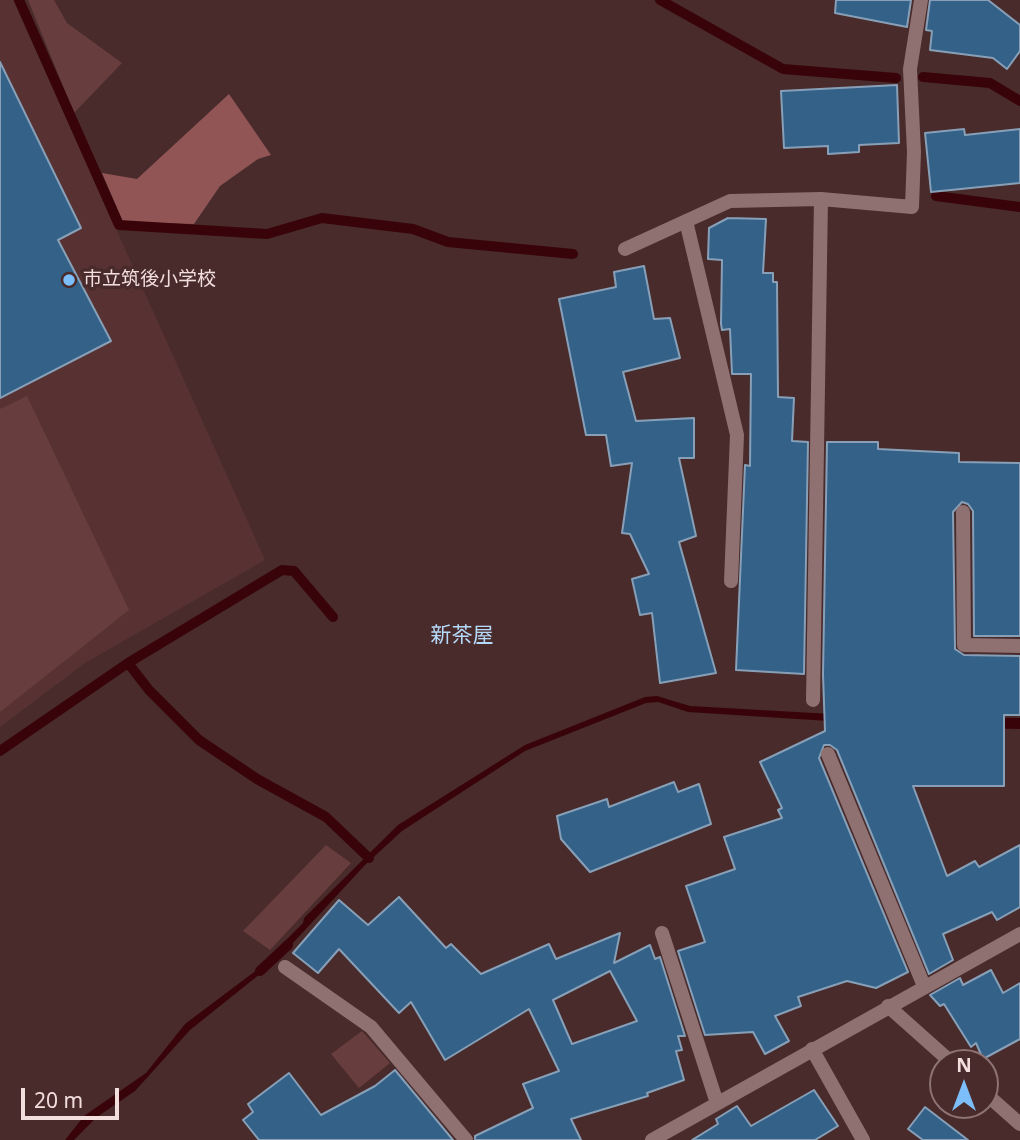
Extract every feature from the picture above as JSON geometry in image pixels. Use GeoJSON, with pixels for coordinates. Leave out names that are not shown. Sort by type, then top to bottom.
{"type":"FeatureCollection","features":[{"type":"Feature","properties":{"kind":"street"},"geometry":{"type":"LineString","coordinates":[[625,249],[730,201],[821,199],[912,207],[915,152],[910,69],[921,0]]}},
{"type":"Feature","properties":{"kind":"street"},"geometry":{"type":"LineString","coordinates":[[813,700],[821,199]]}},
{"type":"Feature","properties":{"kind":"street"},"geometry":{"type":"LineString","coordinates":[[686,220],[737,435],[731,581]]}},
{"type":"Feature","properties":{"kind":"street"},"geometry":{"type":"LineString","coordinates":[[963,512],[964,645],[1020,646]]}},
{"type":"Feature","properties":{"kind":"street"},"geometry":{"type":"LineString","coordinates":[[828,754],[924,986]]}},
{"type":"Feature","properties":{"kind":"street"},"geometry":{"type":"LineString","coordinates":[[662,933],[717,1103]]}},
{"type":"Feature","properties":{"kind":"street"},"geometry":{"type":"LineString","coordinates":[[652,1140],[1020,934]]}},
{"type":"Feature","properties":{"kind":"street"},"geometry":{"type":"LineString","coordinates":[[285,967],[371,1027],[466,1140]]}},
{"type":"Feature","properties":{"kind":"street"},"geometry":{"type":"LineString","coordinates":[[888,1006],[936,1049]]}},
{"type":"Feature","properties":{"kind":"street"},"geometry":{"type":"LineString","coordinates":[[812,1049],[863,1140]]}},
{"type":"Feature","properties":{"kind":"street"},"geometry":{"type":"LineString","coordinates":[[999,1105],[1020,1124]]}},
{"type":"Feature","properties":{"kind":"shaded area","name":"市立筑後小学校"},"geometry":{"type":"Polygon","coordinates":[[[0,0],[13,0],[265,560],[85,663],[0,727],[0,0]]]}},
{"type":"Feature","properties":{"kind":"shaded area"},"geometry":{"type":"Polygon","coordinates":[[[28,0],[54,0],[67,23],[122,63],[74,113],[28,0]]]}},
{"type":"Feature","properties":{"kind":"shaded area"},"geometry":{"type":"Polygon","coordinates":[[[229,94],[271,155],[258,159],[220,186],[194,224],[123,222],[102,173],[137,179],[229,94]]]}},
{"type":"Feature","properties":{"kind":"shaded area"},"geometry":{"type":"Polygon","coordinates":[[[27,396],[129,610],[0,712],[0,409],[27,396]]]}},
{"type":"Feature","properties":{"kind":"shaded area"},"geometry":{"type":"Polygon","coordinates":[[[657,696],[690,706],[885,717],[1020,718],[1020,729],[922,727],[688,712],[658,702],[646,703],[525,751],[402,831],[365,865],[281,956],[278,953],[277,949],[303,923],[304,918],[398,825],[525,745],[645,697],[657,696]]]}},
{"type":"Feature","properties":{"kind":"shaded area"},"geometry":{"type":"Polygon","coordinates":[[[326,845],[351,863],[270,950],[243,931],[326,845]]]}},
{"type":"Feature","properties":{"kind":"shaded area"},"geometry":{"type":"Polygon","coordinates":[[[266,963],[270,966],[190,1030],[135,1091],[97,1117],[74,1140],[65,1140],[84,1116],[146,1073],[185,1024],[266,963]]]}},
{"type":"Feature","properties":{"kind":"shaded area"},"geometry":{"type":"Polygon","coordinates":[[[362,1031],[390,1063],[359,1088],[331,1054],[362,1031]]]}},
{"type":"Feature","properties":{"kind":"building"},"geometry":{"type":"Polygon","coordinates":[[[836,0],[911,0],[907,27],[835,13],[836,0]]]}},
{"type":"Feature","properties":{"kind":"building"},"geometry":{"type":"Polygon","coordinates":[[[930,0],[988,0],[1020,25],[1020,51],[1007,69],[993,58],[930,50],[932,31],[926,30],[930,0]]]}},
{"type":"Feature","properties":{"kind":"building"},"geometry":{"type":"Polygon","coordinates":[[[0,62],[81,228],[58,240],[111,341],[0,398],[0,62]]]}},
{"type":"Feature","properties":{"kind":"building"},"geometry":{"type":"Polygon","coordinates":[[[897,85],[899,143],[859,145],[859,152],[828,154],[828,146],[784,148],[781,91],[897,85]]]}},
{"type":"Feature","properties":{"kind":"building"},"geometry":{"type":"Polygon","coordinates":[[[964,129],[965,135],[1020,129],[1020,183],[931,192],[925,133],[964,129]]]}},
{"type":"Feature","properties":{"kind":"building"},"geometry":{"type":"Polygon","coordinates":[[[728,218],[766,219],[763,273],[773,273],[773,282],[777,282],[778,397],[794,398],[792,441],[808,442],[804,674],[736,670],[745,465],[750,466],[751,374],[732,374],[730,329],[722,330],[721,324],[722,260],[708,259],[709,228],[728,218]]]}},
{"type":"Feature","properties":{"kind":"building"},"geometry":{"type":"Polygon","coordinates":[[[644,266],[654,319],[670,318],[680,358],[623,372],[636,421],[694,418],[694,458],[679,458],[696,536],[679,542],[716,673],[660,683],[652,613],[640,615],[632,579],[649,574],[630,534],[622,533],[632,463],[611,466],[606,435],[586,435],[559,299],[616,287],[614,272],[644,266]]]}},
{"type":"Feature","properties":{"kind":"building"},"geometry":{"type":"Polygon","coordinates":[[[827,442],[878,442],[878,449],[959,453],[959,462],[1020,463],[1020,636],[974,636],[973,511],[968,504],[962,502],[953,512],[955,649],[964,655],[1020,656],[1020,715],[1004,715],[1004,786],[913,786],[947,876],[975,861],[979,867],[1020,845],[1020,907],[997,920],[992,912],[943,934],[953,960],[929,974],[837,750],[830,745],[824,745],[819,758],[908,972],[876,988],[847,981],[798,997],[801,1006],[775,1016],[789,1041],[765,1054],[753,1032],[705,1035],[678,951],[705,942],[686,886],[735,869],[724,837],[782,818],[778,810],[782,808],[760,762],[825,731],[823,675],[827,442]]]}},
{"type":"Feature","properties":{"kind":"building"},"geometry":{"type":"Polygon","coordinates":[[[674,782],[678,792],[699,784],[711,824],[590,872],[561,839],[557,816],[607,799],[609,807],[674,782]]]}},
{"type":"Feature","properties":{"kind":"building"},"geometry":{"type":"Polygon","coordinates":[[[399,897],[446,948],[451,944],[481,974],[549,944],[556,959],[620,933],[614,963],[650,945],[655,959],[660,957],[685,1036],[678,1036],[682,1050],[676,1051],[684,1080],[647,1093],[648,1096],[571,1119],[581,1140],[475,1140],[475,1136],[533,1108],[523,1084],[559,1071],[529,1009],[445,1060],[411,1002],[399,1013],[339,949],[318,973],[293,953],[339,900],[368,925],[399,897]],[[610,971],[553,1000],[572,1044],[637,1021],[610,971]]]}},
{"type":"Feature","properties":{"kind":"building"},"geometry":{"type":"Polygon","coordinates":[[[991,970],[1003,993],[1020,983],[1020,1039],[999,1050],[979,1049],[976,1043],[971,1047],[944,1004],[940,1006],[930,995],[960,978],[963,985],[991,970]]]}},
{"type":"Feature","properties":{"kind":"building"},"geometry":{"type":"Polygon","coordinates":[[[395,1070],[453,1140],[259,1140],[243,1120],[253,1112],[248,1104],[289,1073],[321,1115],[375,1086],[395,1070]]]}},
{"type":"Feature","properties":{"kind":"building"},"geometry":{"type":"Polygon","coordinates":[[[814,1090],[838,1126],[815,1140],[692,1140],[718,1124],[716,1119],[737,1106],[751,1126],[814,1090]]]}},
{"type":"Feature","properties":{"kind":"building"},"geometry":{"type":"Polygon","coordinates":[[[925,1107],[929,1110],[929,1119],[941,1119],[968,1140],[923,1140],[908,1129],[925,1107]]]}},
{"type":"Feature","properties":{"kind":"waterway"},"geometry":{"type":"LineString","coordinates":[[19,0],[119,225],[267,234],[322,218],[413,229],[448,242],[573,254]]}},
{"type":"Feature","properties":{"kind":"waterway"},"geometry":{"type":"LineString","coordinates":[[660,0],[783,69],[896,78]]}},
{"type":"Feature","properties":{"kind":"waterway"},"geometry":{"type":"LineString","coordinates":[[923,77],[990,83],[1020,101]]}},
{"type":"Feature","properties":{"kind":"waterway"},"geometry":{"type":"LineString","coordinates":[[936,196],[1020,207]]}},
{"type":"Feature","properties":{"kind":"waterway"},"geometry":{"type":"LineString","coordinates":[[0,751],[128,663],[282,570],[294,571],[333,617]]}},
{"type":"Feature","properties":{"kind":"waterway"},"geometry":{"type":"LineString","coordinates":[[128,663],[149,690],[199,740],[257,779],[326,817],[369,858]]}},
{"type":"Feature","properties":{"kind":"waterway"},"geometry":{"type":"LineString","coordinates":[[260,971],[288,945]]}},
{"type":"Feature","properties":{"kind":"place","name":"市立筑後小学校"},"geometry":{"type":"Point","coordinates":[69,280]}},
{"type":"Feature","properties":{"kind":"district","name":"新茶屋"},"geometry":{"type":"Point","coordinates":[462,636]}}]}
